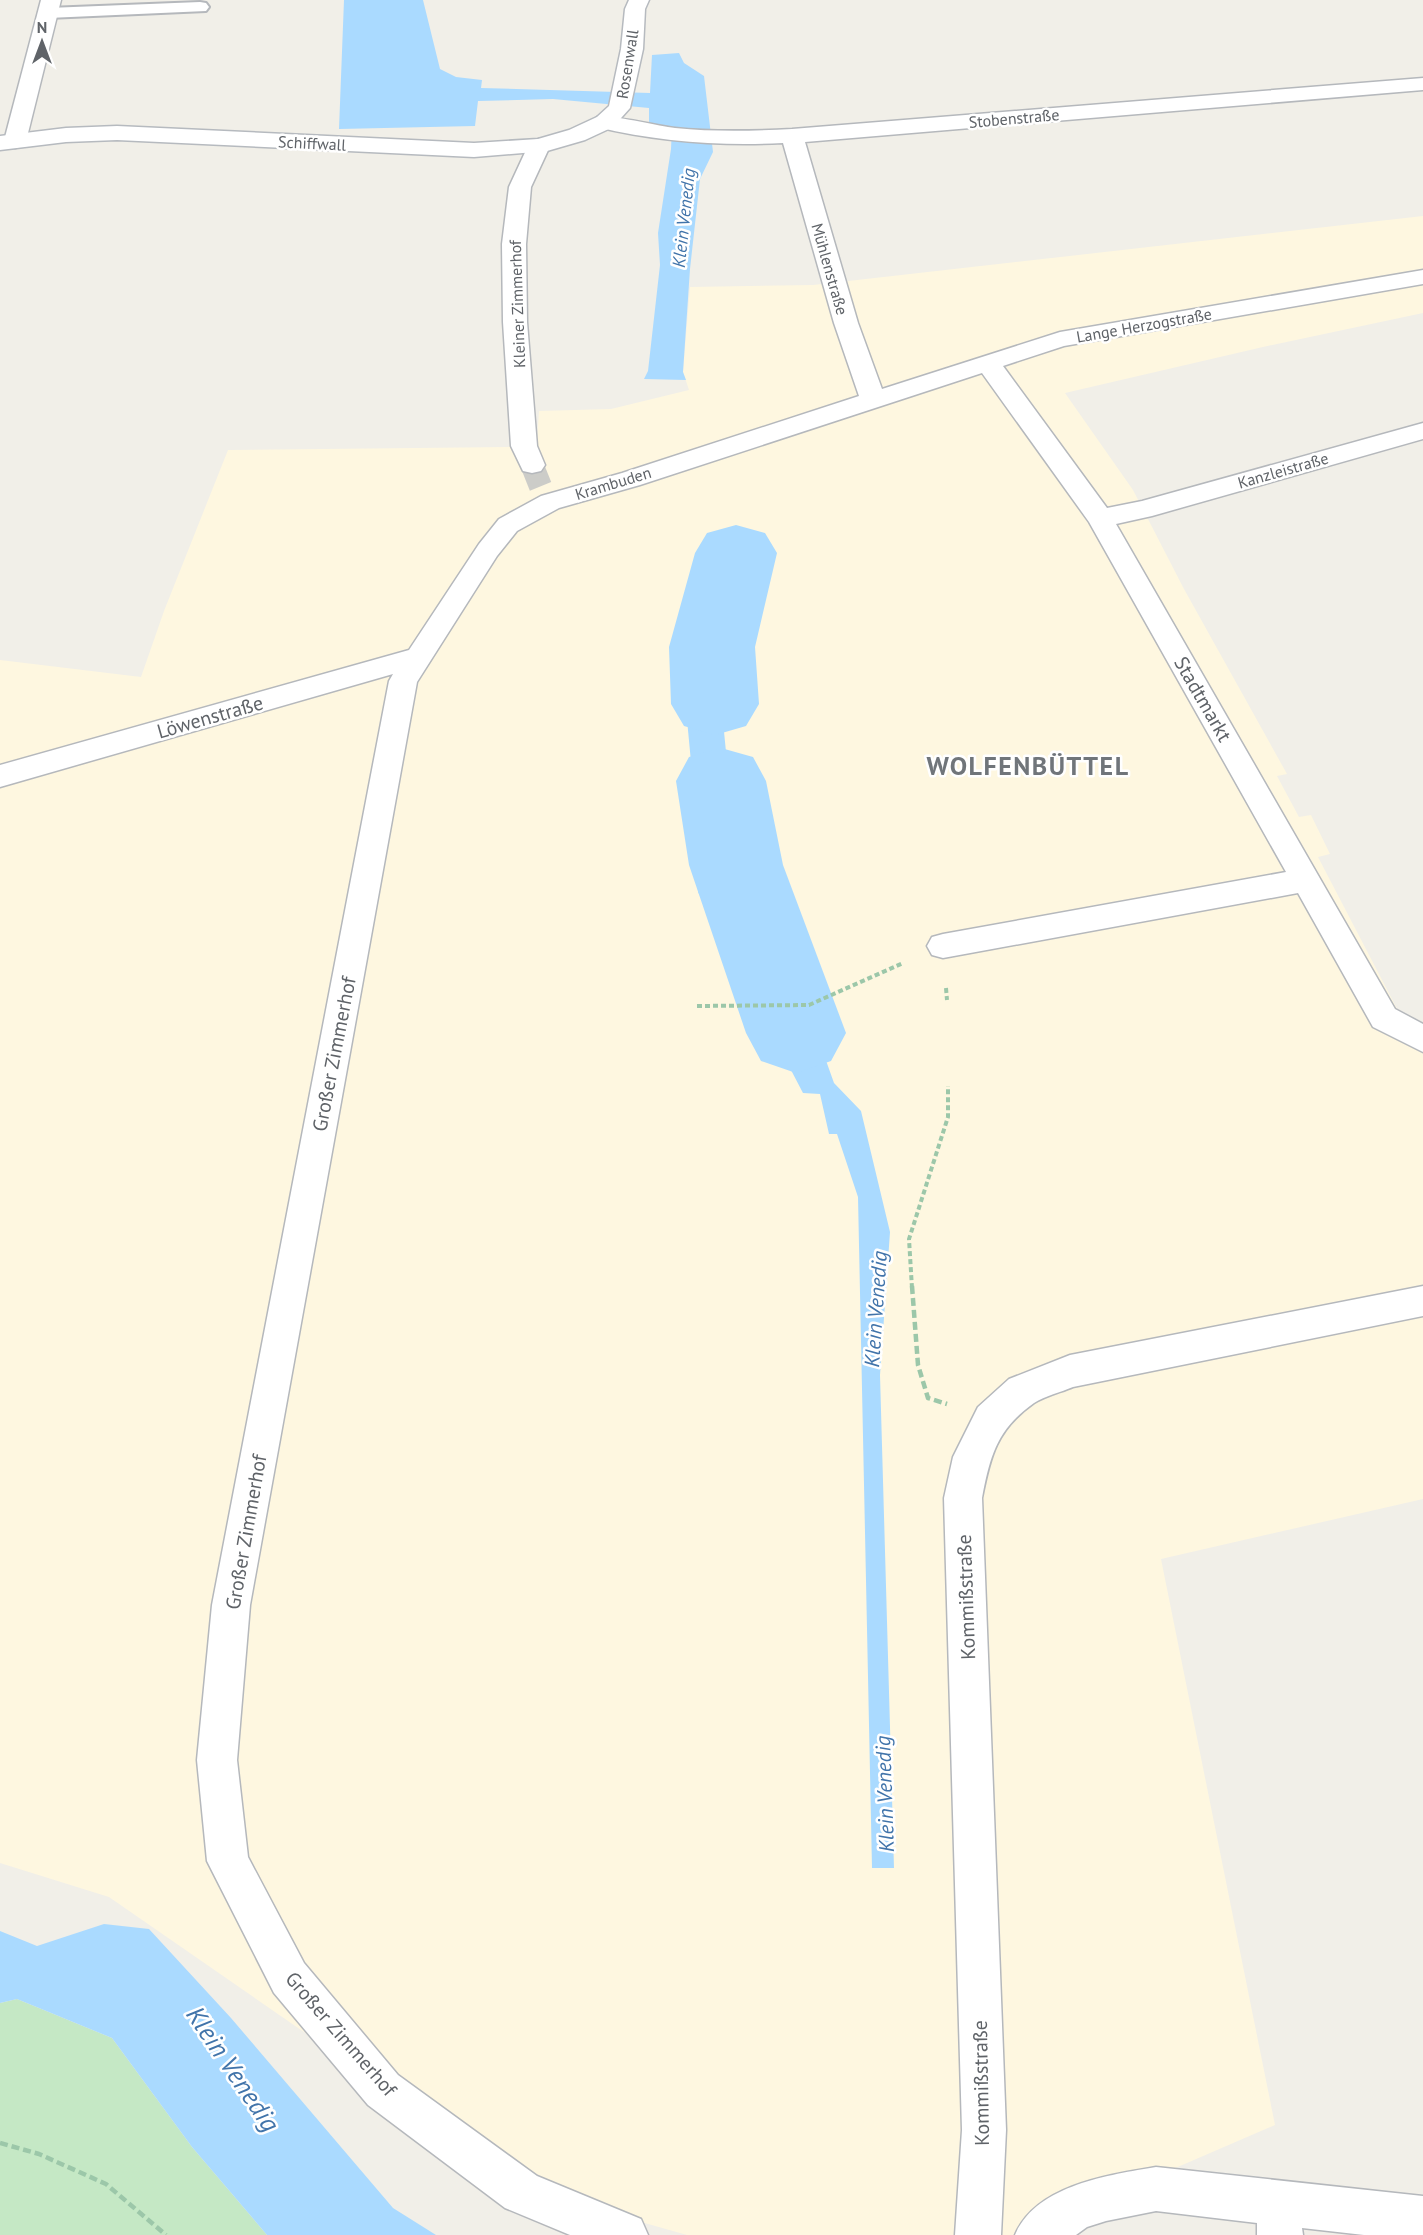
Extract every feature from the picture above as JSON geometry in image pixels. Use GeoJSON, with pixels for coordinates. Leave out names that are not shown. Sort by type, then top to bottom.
{"type":"FeatureCollection","features":[{"type":"Feature","properties":{"kind":"street","name":"Rosenwall"},"geometry":{"type":"LineString","coordinates":[[612,115],[632,49],[635,9],[639,0]]}},
{"type":"Feature","properties":{"kind":"street"},"geometry":{"type":"LineString","coordinates":[[8,142],[50,6]]}},
{"type":"Feature","properties":{"kind":"street","name":"Stobenstraße"},"geometry":{"type":"LineString","coordinates":[[612,115],[638,131],[741,138],[792,136],[1423,84]]}},
{"type":"Feature","properties":{"kind":"street","name":"Schiffwall"},"geometry":{"type":"LineString","coordinates":[[8,142],[117,133],[474,150],[539,146],[577,135],[612,115]]}},
{"type":"Feature","properties":{"kind":"street","name":"Mühlenstraße"},"geometry":{"type":"LineString","coordinates":[[792,136],[846,322],[873,399]]}},
{"type":"Feature","properties":{"kind":"street","name":"Kleiner Zimmerhof"},"geometry":{"type":"LineString","coordinates":[[531,465],[524,446],[515,322],[514,244],[520,187],[539,146]]}},
{"type":"Feature","properties":{"kind":"street","name":"Lange Herzogstraße"},"geometry":{"type":"LineString","coordinates":[[873,399],[1060,339],[1423,277]]}},
{"type":"Feature","properties":{"kind":"street","name":"Stadtmarkt"},"geometry":{"type":"LineString","coordinates":[[987,362],[1100,519],[1384,1018],[1423,1039]]}},
{"type":"Feature","properties":{"kind":"street","name":"Krambuden"},"geometry":{"type":"LineString","coordinates":[[419,657],[488,550],[508,525],[546,496],[631,479],[873,399]]}},
{"type":"Feature","properties":{"kind":"street","name":"Kanzleistraße"},"geometry":{"type":"LineString","coordinates":[[1100,519],[1143,510],[1423,431]]}},
{"type":"Feature","properties":{"kind":"street","name":"Löwenstraße"},"geometry":{"type":"LineString","coordinates":[[0,776],[419,657]]}},
{"type":"Feature","properties":{"kind":"street","name":"Großer Zimmerhof"},"geometry":{"type":"LineString","coordinates":[[419,657],[403,681],[231,1605],[218,1760],[228,1861],[290,1978],[383,2090],[521,2192],[625,2235]]}},
{"type":"Feature","properties":{"kind":"street"},"geometry":{"type":"LineString","coordinates":[[942,945],[1306,880]]}},
{"type":"Feature","properties":{"kind":"street","name":"Kommißstraße"},"geometry":{"type":"LineString","coordinates":[[978,2235],[984,2130],[963,1498],[970,1457],[991,1419],[1022,1391],[1070,1371],[1423,1301]]}},
{"type":"Feature","properties":{"kind":"street"},"geometry":{"type":"LineString","coordinates":[[1038,2235],[1075,2208],[1106,2198],[1156,2189],[1279,2218],[1423,2219]]}},
{"type":"Feature","properties":{"kind":"lane"},"geometry":{"type":"LineString","coordinates":[[50,6],[200,7]]}},
{"type":"Feature","properties":{"kind":"path"},"geometry":{"type":"LineString","coordinates":[[697,1006],[809,1005],[942,945]]}},
{"type":"Feature","properties":{"kind":"path"},"geometry":{"type":"LineString","coordinates":[[948,1086],[948,1117],[909,1239],[918,1365],[928,1398],[991,1419]]}},
{"type":"Feature","properties":{"kind":"path"},"geometry":{"type":"LineString","coordinates":[[0,2143],[39,2154],[106,2184],[166,2235]]}},
{"type":"Feature","properties":{"kind":"shaded area"},"geometry":{"type":"Polygon","coordinates":[[[1423,216],[1423,313],[1065,393],[1133,490],[1184,589],[1287,774],[1277,776],[1299,817],[1311,815],[1330,854],[1318,857],[1405,1024],[1423,1041],[1423,1499],[1161,1559],[1275,2125],[1106,2198],[1038,2235],[687,2235],[535,2192],[109,1897],[0,1863],[0,660],[141,677],[164,611],[228,450],[508,447],[537,440],[539,411],[611,409],[689,390],[683,372],[690,287],[813,285],[1423,216]]]}},
{"type":"Feature","properties":{"kind":"green space"},"geometry":{"type":"Polygon","coordinates":[[[17,1999],[112,2038],[192,2147],[267,2235],[0,2235],[0,2003],[17,1999]]]}},
{"type":"Feature","properties":{"kind":"water"},"geometry":{"type":"Polygon","coordinates":[[[344,0],[423,0],[440,69],[456,77],[482,80],[481,88],[650,93],[652,55],[679,53],[684,63],[704,76],[713,152],[700,179],[690,269],[683,372],[686,380],[644,379],[648,371],[660,265],[658,233],[671,149],[672,127],[649,125],[649,108],[553,99],[478,101],[475,126],[339,129],[344,0]]]}},
{"type":"Feature","properties":{"kind":"water"},"geometry":{"type":"Polygon","coordinates":[[[733,535],[727,640],[719,681],[739,883],[803,996],[834,1083],[861,1111],[890,1232],[880,1375],[894,1868],[872,1868],[858,1197],[837,1134],[829,1134],[820,1094],[803,1093],[698,892],[696,815],[683,677],[711,544],[733,535]]]}},
{"type":"Feature","properties":{"kind":"water"},"geometry":{"type":"Polygon","coordinates":[[[104,1924],[149,1929],[231,2018],[393,2208],[436,2235],[267,2235],[192,2147],[112,2038],[17,1999],[0,2003],[0,1931],[37,1946],[104,1924]]]}},
{"type":"Feature","properties":{"kind":"waterway","name":"Klein Venedig"},"geometry":{"type":"LineString","coordinates":[[715,704],[712,647],[736,553]]}},
{"type":"Feature","properties":{"kind":"waterway","name":"Klein Venedig"},"geometry":{"type":"LineString","coordinates":[[721,781],[736,865],[796,1033]]}},
{"type":"Feature","properties":{"kind":"tunnel"},"geometry":{"type":"LineString","coordinates":[[532,465],[542,490]]}},
{"type":"Feature","properties":{"kind":"district","name":"WOLFENBÜTTEL"},"geometry":{"type":"Point","coordinates":[1028,766]}}]}
